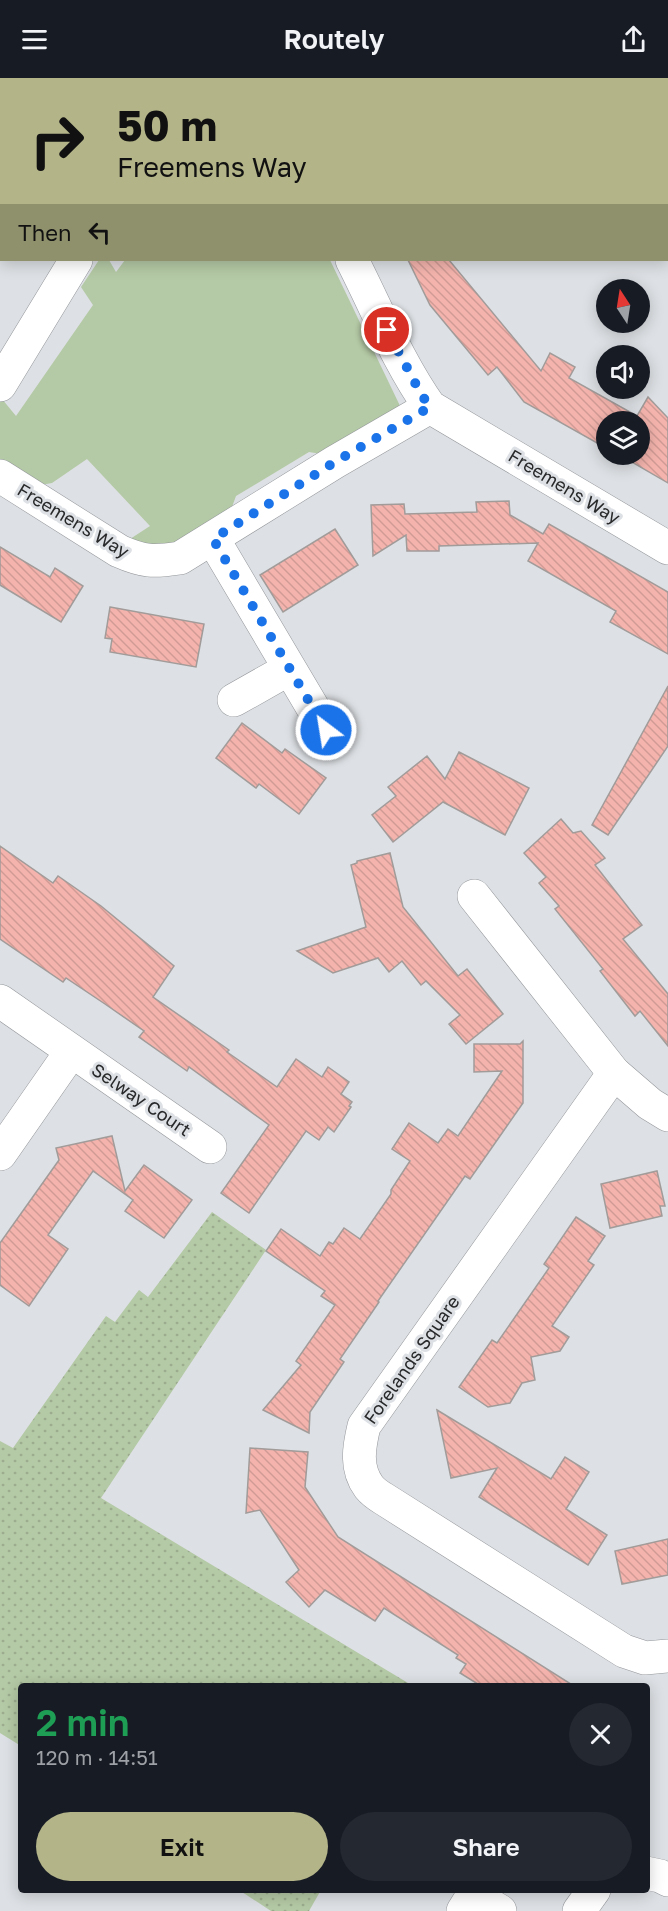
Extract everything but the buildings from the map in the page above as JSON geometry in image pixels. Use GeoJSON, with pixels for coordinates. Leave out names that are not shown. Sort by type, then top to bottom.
{"type":"FeatureCollection","features":[{"type":"Feature","properties":{"kind":"street"},"geometry":{"type":"LineString","coordinates":[[0,385],[75,261]]}},
{"type":"Feature","properties":{"kind":"street","name":"Freemens Way"},"geometry":{"type":"LineString","coordinates":[[353,261],[396,347],[430,407],[668,548]]}},
{"type":"Feature","properties":{"kind":"street","name":"Freemens Way"},"geometry":{"type":"LineString","coordinates":[[0,477],[119,551],[138,560],[158,561],[180,558],[335,462],[430,407]]}},
{"type":"Feature","properties":{"kind":"street"},"geometry":{"type":"LineString","coordinates":[[213,539],[326,730]]}},
{"type":"Feature","properties":{"kind":"street"},"geometry":{"type":"LineString","coordinates":[[234,700],[289,669]]}},
{"type":"Feature","properties":{"kind":"street"},"geometry":{"type":"LineString","coordinates":[[474,896],[614,1073],[650,1104],[668,1115]]}},
{"type":"Feature","properties":{"kind":"street","name":"Selway Court"},"geometry":{"type":"LineString","coordinates":[[0,1001],[210,1147]]}},
{"type":"Feature","properties":{"kind":"street"},"geometry":{"type":"LineString","coordinates":[[0,1154],[71,1052]]}},
{"type":"Feature","properties":{"kind":"street","name":"Forelands Square"},"geometry":{"type":"LineString","coordinates":[[614,1073],[364,1426],[358,1448],[360,1467],[369,1487],[384,1499],[624,1651],[645,1658],[668,1656]]}},
{"type":"Feature","properties":{"kind":"street"},"geometry":{"type":"LineString","coordinates":[[650,1874],[668,1880]]}},
{"type":"Feature","properties":{"kind":"street"},"geometry":{"type":"LineString","coordinates":[[579,1911],[592,1893]]}},
{"type":"Feature","properties":{"kind":"green space"},"geometry":{"type":"Polygon","coordinates":[[[98,261],[110,261],[116,272],[124,261],[330,261],[401,408],[328,455],[309,452],[236,496],[229,515],[175,549],[124,543],[150,526],[87,459],[52,483],[35,486],[0,463],[0,401],[2,399],[16,416],[93,305],[81,287],[98,261]]]}},
{"type":"Feature","properties":{"kind":"green space"},"geometry":{"type":"Polygon","coordinates":[[[212,1212],[266,1250],[101,1498],[408,1683],[18,1683],[18,1744],[0,1733],[0,1441],[13,1448],[106,1316],[115,1322],[139,1290],[148,1297],[212,1212]]]}},
{"type":"Feature","properties":{"kind":"green space"},"geometry":{"type":"Polygon","coordinates":[[[244,1893],[319,1893],[309,1911],[271,1911],[244,1893]]]}},
{"type":"Feature","properties":{"kind":"route"},"geometry":{"type":"LineString","coordinates":[[326,730],[213,539],[335,462],[430,407],[387,330]]}}]}
